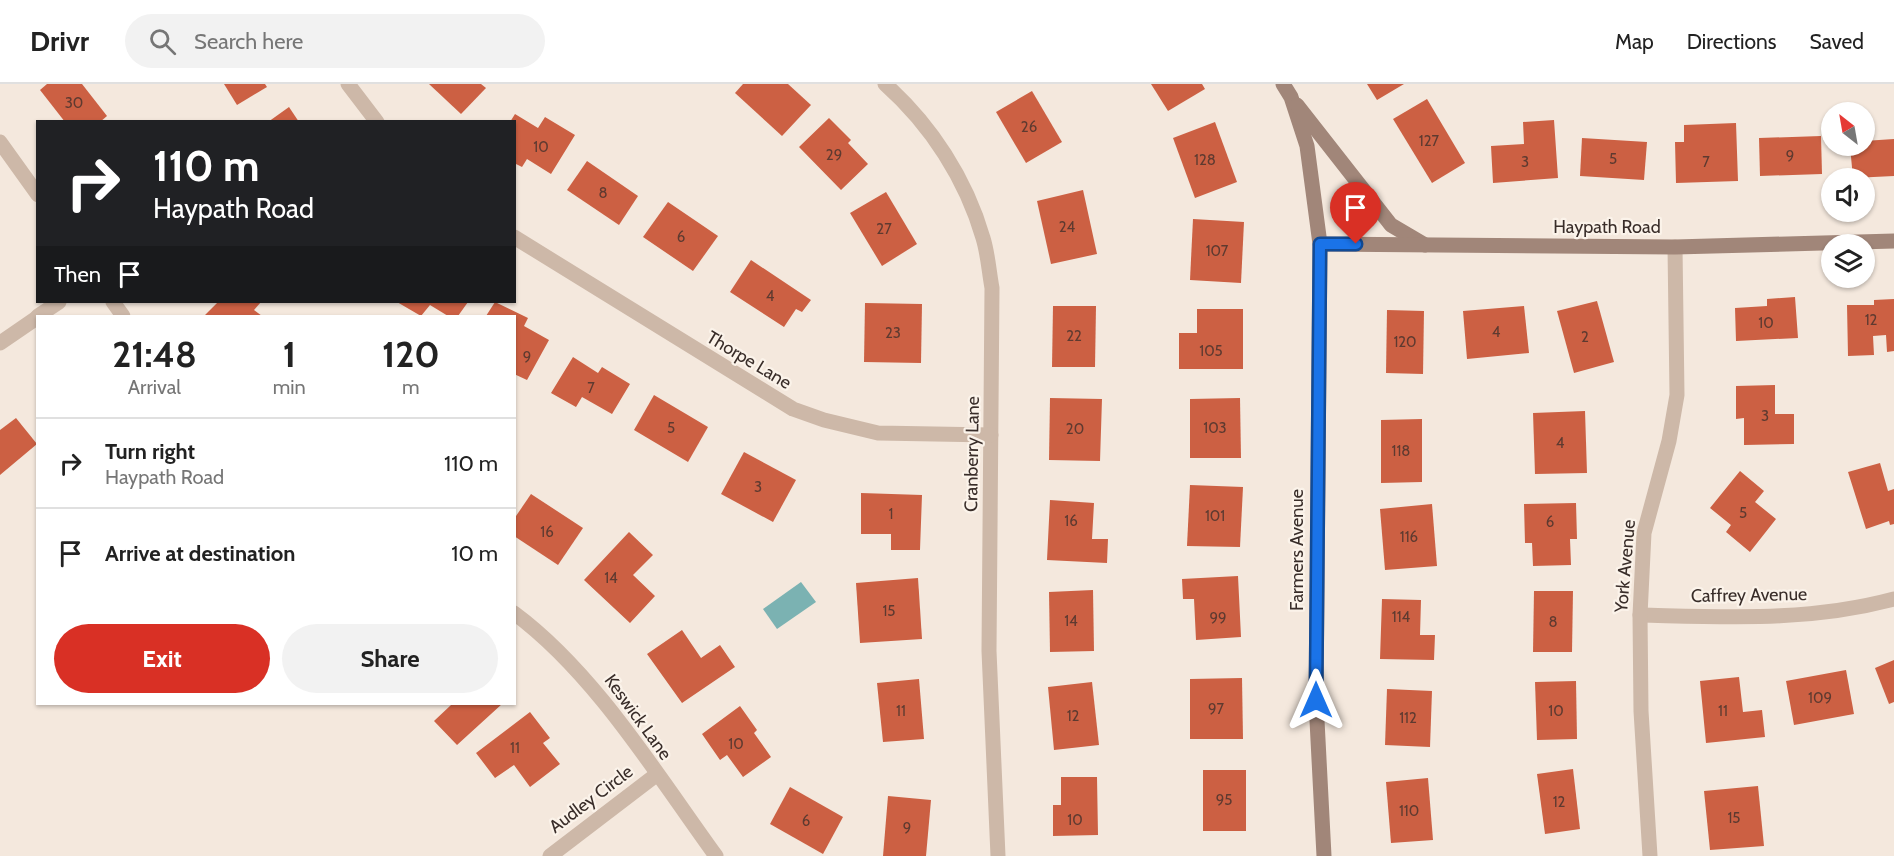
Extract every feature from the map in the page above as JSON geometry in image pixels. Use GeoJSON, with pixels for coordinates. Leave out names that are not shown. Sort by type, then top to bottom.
{"type":"FeatureCollection","features":[{"type":"Feature","properties":{"kind":"street"},"geometry":{"type":"LineString","coordinates":[[348,84],[375,120]]}},
{"type":"Feature","properties":{"kind":"street","name":"Cranberry Lane"},"geometry":{"type":"LineString","coordinates":[[885,84],[902,99],[940,147],[967,191],[984,240],[992,288],[989,651],[998,856]]}},
{"type":"Feature","properties":{"kind":"street"},"geometry":{"type":"LineString","coordinates":[[1287,91],[1391,225],[1425,245]]}},
{"type":"Feature","properties":{"kind":"street","name":"Farmers Avenue"},"geometry":{"type":"LineString","coordinates":[[1287,91],[1307,146],[1320,244],[1316,700],[1324,856]]}},
{"type":"Feature","properties":{"kind":"street"},"geometry":{"type":"LineString","coordinates":[[0,142],[36,192]]}},
{"type":"Feature","properties":{"kind":"street","name":"Thorpe Lane"},"geometry":{"type":"LineString","coordinates":[[516,238],[635,314],[794,409],[824,420],[878,433],[991,435]]}},
{"type":"Feature","properties":{"kind":"street","name":"Haypath Road"},"geometry":{"type":"LineString","coordinates":[[1320,244],[1675,247],[1894,241]]}},
{"type":"Feature","properties":{"kind":"street","name":"York Avenue"},"geometry":{"type":"LineString","coordinates":[[1650,856],[1641,711],[1640,615],[1644,533],[1669,441],[1677,395],[1675,247]]}},
{"type":"Feature","properties":{"kind":"street"},"geometry":{"type":"LineString","coordinates":[[41,315],[58,303]]}},
{"type":"Feature","properties":{"kind":"street"},"geometry":{"type":"LineString","coordinates":[[0,343],[36,318]]}},
{"type":"Feature","properties":{"kind":"street","name":"Caffrey Avenue"},"geometry":{"type":"LineString","coordinates":[[1640,615],[1776,618],[1851,611],[1894,600]]}},
{"type":"Feature","properties":{"kind":"street","name":"Keswick Lane"},"geometry":{"type":"LineString","coordinates":[[516,615],[536,630],[588,682],[716,856]]}},
{"type":"Feature","properties":{"kind":"street","name":"Audley Circle"},"geometry":{"type":"LineString","coordinates":[[549,856],[656,775]]}},
{"type":"Feature","properties":{"kind":"water"},"geometry":{"type":"Polygon","coordinates":[[[801,582],[816,602],[777,629],[763,609],[801,582]]]}},
{"type":"Feature","properties":{"kind":"building"},"geometry":{"type":"Polygon","coordinates":[[[47,84],[82,84],[107,116],[102,120],[63,120],[40,90],[47,84]]]}},
{"type":"Feature","properties":{"kind":"building"},"geometry":{"type":"Polygon","coordinates":[[[224,84],[265,84],[267,87],[237,105],[224,84]]]}},
{"type":"Feature","properties":{"kind":"building"},"geometry":{"type":"Polygon","coordinates":[[[429,84],[481,84],[486,88],[461,114],[429,84]]]}},
{"type":"Feature","properties":{"kind":"building"},"geometry":{"type":"Polygon","coordinates":[[[743,84],[788,84],[811,105],[782,136],[735,93],[743,84]]]}},
{"type":"Feature","properties":{"kind":"building"},"geometry":{"type":"Polygon","coordinates":[[[1151,84],[1202,84],[1205,89],[1168,111],[1151,84]]]}},
{"type":"Feature","properties":{"kind":"building"},"geometry":{"type":"Polygon","coordinates":[[[1367,84],[1404,84],[1377,100],[1367,84]]]}},
{"type":"Feature","properties":{"kind":"building"},"geometry":{"type":"Polygon","coordinates":[[[1032,91],[1062,142],[1026,163],[996,112],[1032,91]]]}},
{"type":"Feature","properties":{"kind":"building"},"geometry":{"type":"Polygon","coordinates":[[[1427,99],[1465,163],[1432,183],[1393,119],[1427,99]]]}},
{"type":"Feature","properties":{"kind":"building"},"geometry":{"type":"Polygon","coordinates":[[[289,107],[298,120],[271,120],[289,107]]]}},
{"type":"Feature","properties":{"kind":"building"},"geometry":{"type":"Polygon","coordinates":[[[515,114],[538,128],[545,117],[575,135],[551,174],[527,159],[522,167],[516,164],[516,120],[511,120],[515,114]]]}},
{"type":"Feature","properties":{"kind":"building"},"geometry":{"type":"Polygon","coordinates":[[[829,118],[851,140],[848,143],[868,164],[841,190],[799,147],[829,118]]]}},
{"type":"Feature","properties":{"kind":"building"},"geometry":{"type":"Polygon","coordinates":[[[1554,120],[1558,178],[1493,183],[1491,146],[1524,144],[1523,122],[1554,120]]]}},
{"type":"Feature","properties":{"kind":"building"},"geometry":{"type":"Polygon","coordinates":[[[1215,122],[1237,182],[1195,198],[1173,138],[1215,122]]]}},
{"type":"Feature","properties":{"kind":"building"},"geometry":{"type":"Polygon","coordinates":[[[1736,123],[1738,181],[1676,183],[1675,142],[1684,142],[1684,125],[1736,123]]]}},
{"type":"Feature","properties":{"kind":"building"},"geometry":{"type":"Polygon","coordinates":[[[1821,136],[1821,174],[1760,176],[1759,138],[1821,136]]]}},
{"type":"Feature","properties":{"kind":"building"},"geometry":{"type":"Polygon","coordinates":[[[1582,138],[1647,142],[1644,180],[1580,176],[1582,138]]]}},
{"type":"Feature","properties":{"kind":"building"},"geometry":{"type":"Polygon","coordinates":[[[1894,139],[1894,176],[1875,177],[1875,168],[1852,168],[1851,156],[1875,156],[1875,140],[1894,139]]]}},
{"type":"Feature","properties":{"kind":"building"},"geometry":{"type":"Polygon","coordinates":[[[587,161],[638,196],[619,225],[567,190],[587,161]]]}},
{"type":"Feature","properties":{"kind":"building"},"geometry":{"type":"Polygon","coordinates":[[[1083,190],[1097,254],[1051,264],[1037,201],[1083,190]]]}},
{"type":"Feature","properties":{"kind":"building"},"geometry":{"type":"Polygon","coordinates":[[[886,192],[917,244],[882,266],[850,213],[886,192]]]}},
{"type":"Feature","properties":{"kind":"building"},"geometry":{"type":"Polygon","coordinates":[[[668,202],[718,236],[693,271],[643,237],[668,202]]]}},
{"type":"Feature","properties":{"kind":"building"},"geometry":{"type":"Polygon","coordinates":[[[1193,219],[1244,222],[1241,283],[1190,280],[1193,219]]]}},
{"type":"Feature","properties":{"kind":"building"},"geometry":{"type":"Polygon","coordinates":[[[751,260],[811,300],[802,312],[796,309],[784,327],[730,292],[751,260]]]}},
{"type":"Feature","properties":{"kind":"building"},"geometry":{"type":"Polygon","coordinates":[[[1795,297],[1798,338],[1736,341],[1735,308],[1767,306],[1767,299],[1795,297]]]}},
{"type":"Feature","properties":{"kind":"building"},"geometry":{"type":"Polygon","coordinates":[[[1894,299],[1894,351],[1887,352],[1886,335],[1873,336],[1874,355],[1848,356],[1847,305],[1874,305],[1874,300],[1894,299]]]}},
{"type":"Feature","properties":{"kind":"building"},"geometry":{"type":"Polygon","coordinates":[[[1597,301],[1614,362],[1574,373],[1557,311],[1597,301]]]}},
{"type":"Feature","properties":{"kind":"building"},"geometry":{"type":"Polygon","coordinates":[[[217,303],[260,303],[254,310],[261,315],[205,315],[217,303]]]}},
{"type":"Feature","properties":{"kind":"building"},"geometry":{"type":"Polygon","coordinates":[[[399,303],[467,303],[459,315],[446,315],[430,305],[419,315],[399,303]]]}},
{"type":"Feature","properties":{"kind":"building"},"geometry":{"type":"Polygon","coordinates":[[[494,303],[497,303],[528,318],[524,326],[549,340],[527,380],[516,375],[516,315],[487,315],[494,303]]]}},
{"type":"Feature","properties":{"kind":"building"},"geometry":{"type":"Polygon","coordinates":[[[865,303],[922,304],[921,363],[864,362],[865,303]]]}},
{"type":"Feature","properties":{"kind":"building"},"geometry":{"type":"Polygon","coordinates":[[[1053,306],[1096,306],[1095,367],[1052,367],[1053,306]]]}},
{"type":"Feature","properties":{"kind":"building"},"geometry":{"type":"Polygon","coordinates":[[[1524,306],[1529,353],[1467,359],[1463,311],[1524,306]]]}},
{"type":"Feature","properties":{"kind":"building"},"geometry":{"type":"Polygon","coordinates":[[[1197,309],[1243,309],[1243,369],[1179,369],[1179,333],[1197,333],[1197,309]]]}},
{"type":"Feature","properties":{"kind":"building"},"geometry":{"type":"Polygon","coordinates":[[[1387,310],[1424,311],[1423,374],[1386,373],[1387,310]]]}},
{"type":"Feature","properties":{"kind":"building"},"geometry":{"type":"Polygon","coordinates":[[[573,357],[598,373],[602,367],[630,384],[612,414],[582,397],[576,407],[551,393],[573,357]]]}},
{"type":"Feature","properties":{"kind":"building"},"geometry":{"type":"Polygon","coordinates":[[[1775,385],[1775,414],[1794,414],[1794,444],[1744,445],[1744,418],[1736,419],[1736,386],[1775,385]]]}},
{"type":"Feature","properties":{"kind":"building"},"geometry":{"type":"Polygon","coordinates":[[[654,395],[708,427],[688,462],[634,430],[654,395]]]}},
{"type":"Feature","properties":{"kind":"building"},"geometry":{"type":"Polygon","coordinates":[[[1050,398],[1102,399],[1100,461],[1049,460],[1050,398]]]}},
{"type":"Feature","properties":{"kind":"building"},"geometry":{"type":"Polygon","coordinates":[[[1240,398],[1241,458],[1190,458],[1190,399],[1240,398]]]}},
{"type":"Feature","properties":{"kind":"building"},"geometry":{"type":"Polygon","coordinates":[[[1585,411],[1587,473],[1535,474],[1533,413],[1585,411]]]}},
{"type":"Feature","properties":{"kind":"building"},"geometry":{"type":"Polygon","coordinates":[[[16,418],[36,445],[0,475],[0,430],[16,418]]]}},
{"type":"Feature","properties":{"kind":"building"},"geometry":{"type":"Polygon","coordinates":[[[1422,419],[1422,482],[1381,483],[1381,420],[1422,419]]]}},
{"type":"Feature","properties":{"kind":"building"},"geometry":{"type":"Polygon","coordinates":[[[744,452],[796,480],[773,522],[721,494],[744,452]]]}},
{"type":"Feature","properties":{"kind":"building"},"geometry":{"type":"Polygon","coordinates":[[[1880,463],[1888,491],[1894,489],[1894,524],[1890,525],[1889,521],[1866,529],[1848,472],[1880,463]]]}},
{"type":"Feature","properties":{"kind":"building"},"geometry":{"type":"Polygon","coordinates":[[[1740,471],[1764,491],[1755,502],[1776,519],[1750,552],[1726,532],[1731,525],[1710,508],[1740,471]]]}},
{"type":"Feature","properties":{"kind":"building"},"geometry":{"type":"Polygon","coordinates":[[[1190,485],[1243,487],[1240,547],[1187,546],[1190,485]]]}},
{"type":"Feature","properties":{"kind":"building"},"geometry":{"type":"Polygon","coordinates":[[[861,493],[922,495],[920,550],[891,550],[891,534],[861,534],[861,493]]]}},
{"type":"Feature","properties":{"kind":"building"},"geometry":{"type":"Polygon","coordinates":[[[531,494],[583,528],[558,565],[516,537],[516,516],[531,494]]]}},
{"type":"Feature","properties":{"kind":"building"},"geometry":{"type":"Polygon","coordinates":[[[1050,500],[1094,503],[1092,539],[1108,539],[1107,563],[1047,560],[1050,500]]]}},
{"type":"Feature","properties":{"kind":"building"},"geometry":{"type":"Polygon","coordinates":[[[1576,503],[1577,539],[1570,539],[1571,565],[1533,566],[1532,543],[1525,543],[1524,504],[1576,503]]]}},
{"type":"Feature","properties":{"kind":"building"},"geometry":{"type":"Polygon","coordinates":[[[1432,504],[1437,566],[1385,570],[1380,509],[1432,504]]]}},
{"type":"Feature","properties":{"kind":"building"},"geometry":{"type":"Polygon","coordinates":[[[629,532],[653,555],[633,575],[655,596],[630,623],[584,580],[629,532]]]}},
{"type":"Feature","properties":{"kind":"building"},"geometry":{"type":"Polygon","coordinates":[[[1238,576],[1241,637],[1196,640],[1194,599],[1183,599],[1182,579],[1238,576]]]}},
{"type":"Feature","properties":{"kind":"building"},"geometry":{"type":"Polygon","coordinates":[[[918,578],[922,639],[860,643],[856,583],[918,578]]]}},
{"type":"Feature","properties":{"kind":"building"},"geometry":{"type":"Polygon","coordinates":[[[1093,590],[1094,651],[1050,652],[1049,592],[1093,590]]]}},
{"type":"Feature","properties":{"kind":"building"},"geometry":{"type":"Polygon","coordinates":[[[1534,591],[1573,591],[1572,652],[1533,652],[1534,591]]]}},
{"type":"Feature","properties":{"kind":"building"},"geometry":{"type":"Polygon","coordinates":[[[1382,599],[1421,600],[1420,635],[1435,635],[1434,660],[1380,659],[1382,599]]]}},
{"type":"Feature","properties":{"kind":"building"},"geometry":{"type":"Polygon","coordinates":[[[682,630],[701,658],[720,645],[735,667],[682,703],[647,654],[682,630]]]}},
{"type":"Feature","properties":{"kind":"building"},"geometry":{"type":"Polygon","coordinates":[[[1894,660],[1894,702],[1889,704],[1875,668],[1894,660]]]}},
{"type":"Feature","properties":{"kind":"building"},"geometry":{"type":"Polygon","coordinates":[[[1846,670],[1854,714],[1794,725],[1786,681],[1846,670]]]}},
{"type":"Feature","properties":{"kind":"building"},"geometry":{"type":"Polygon","coordinates":[[[1739,677],[1743,712],[1762,710],[1765,737],[1706,743],[1700,681],[1739,677]]]}},
{"type":"Feature","properties":{"kind":"building"},"geometry":{"type":"Polygon","coordinates":[[[1242,678],[1243,739],[1190,739],[1190,679],[1242,678]]]}},
{"type":"Feature","properties":{"kind":"building"},"geometry":{"type":"Polygon","coordinates":[[[919,679],[924,739],[883,742],[877,683],[919,679]]]}},
{"type":"Feature","properties":{"kind":"building"},"geometry":{"type":"Polygon","coordinates":[[[1576,681],[1577,739],[1537,740],[1535,682],[1576,681]]]}},
{"type":"Feature","properties":{"kind":"building"},"geometry":{"type":"Polygon","coordinates":[[[1092,682],[1099,745],[1054,750],[1048,687],[1092,682]]]}},
{"type":"Feature","properties":{"kind":"building"},"geometry":{"type":"Polygon","coordinates":[[[1387,689],[1432,691],[1430,747],[1385,745],[1387,689]]]}},
{"type":"Feature","properties":{"kind":"building"},"geometry":{"type":"Polygon","coordinates":[[[451,705],[501,705],[457,745],[434,721],[451,705]]]}},
{"type":"Feature","properties":{"kind":"building"},"geometry":{"type":"Polygon","coordinates":[[[740,706],[757,730],[754,733],[771,757],[743,777],[727,755],[720,760],[702,734],[740,706]]]}},
{"type":"Feature","properties":{"kind":"building"},"geometry":{"type":"Polygon","coordinates":[[[530,712],[550,738],[543,743],[560,764],[530,787],[514,765],[495,778],[476,753],[530,712]]]}},
{"type":"Feature","properties":{"kind":"building"},"geometry":{"type":"Polygon","coordinates":[[[1573,769],[1580,829],[1545,834],[1537,774],[1573,769]]]}},
{"type":"Feature","properties":{"kind":"building"},"geometry":{"type":"Polygon","coordinates":[[[1203,770],[1246,770],[1246,831],[1203,831],[1203,770]]]}},
{"type":"Feature","properties":{"kind":"building"},"geometry":{"type":"Polygon","coordinates":[[[1061,777],[1097,777],[1098,835],[1053,836],[1053,805],[1061,805],[1061,777]]]}},
{"type":"Feature","properties":{"kind":"building"},"geometry":{"type":"Polygon","coordinates":[[[1428,778],[1433,840],[1391,843],[1386,782],[1428,778]]]}},
{"type":"Feature","properties":{"kind":"building"},"geometry":{"type":"Polygon","coordinates":[[[1758,786],[1764,846],[1710,850],[1704,791],[1758,786]]]}},
{"type":"Feature","properties":{"kind":"building"},"geometry":{"type":"Polygon","coordinates":[[[790,787],[843,817],[823,854],[770,824],[790,787]]]}},
{"type":"Feature","properties":{"kind":"building"},"geometry":{"type":"Polygon","coordinates":[[[888,796],[931,800],[926,856],[883,856],[888,796]]]}},
{"type":"Feature","properties":{"kind":"route"},"geometry":{"type":"LineString","coordinates":[[1316,700],[1320,244],[1356,244]]}}]}
